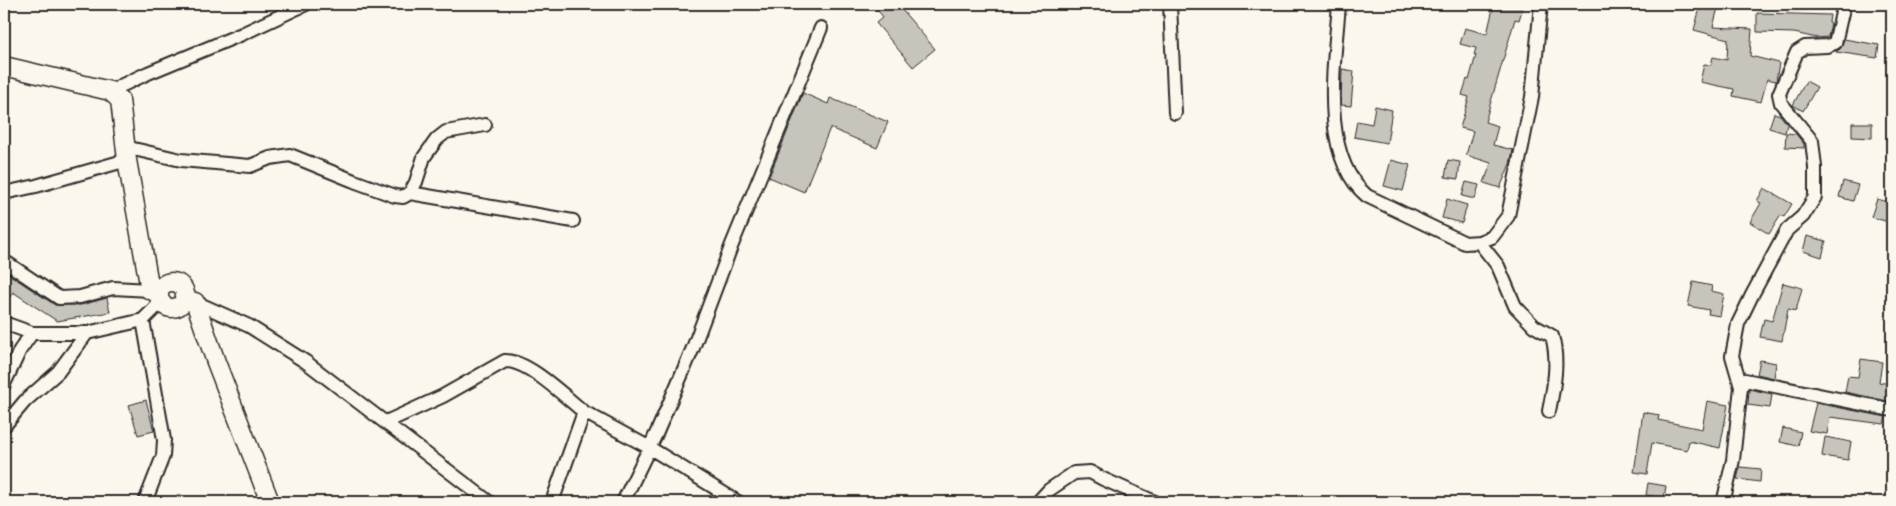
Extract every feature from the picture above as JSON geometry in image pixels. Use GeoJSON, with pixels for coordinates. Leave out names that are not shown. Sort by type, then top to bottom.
{"type":"FeatureCollection","features":[{"type":"Feature","properties":{"kind":"street"},"geometry":{"type":"LineString","coordinates":[[110,91],[306,4]]}},
{"type":"Feature","properties":{"kind":"street"},"geometry":{"type":"LineString","coordinates":[[1170,4],[1175,113]]}},
{"type":"Feature","properties":{"kind":"street"},"geometry":{"type":"LineString","coordinates":[[1339,4],[1332,89],[1338,150],[1356,187],[1367,196],[1465,243],[1479,242],[1492,237],[1508,216],[1532,97],[1541,4]]}},
{"type":"Feature","properties":{"kind":"street"},"geometry":{"type":"LineString","coordinates":[[1726,502],[1724,499],[1733,460],[1741,387],[1732,356],[1738,324],[1788,230],[1803,216],[1815,196],[1815,167],[1812,141],[1781,103],[1779,94],[1797,52],[1805,47],[1827,46],[1835,42],[1844,4]]}},
{"type":"Feature","properties":{"kind":"street"},"geometry":{"type":"LineString","coordinates":[[623,502],[650,448],[693,348],[731,248],[821,28]]}},
{"type":"Feature","properties":{"kind":"street"},"geometry":{"type":"LineString","coordinates":[[4,66],[110,91],[120,100],[126,154],[157,295]]}},
{"type":"Feature","properties":{"kind":"street"},"geometry":{"type":"LineString","coordinates":[[4,193],[36,186],[126,154],[250,166],[270,158],[290,155],[396,196],[403,197],[410,193],[416,182],[424,157],[437,139],[446,132],[485,125]]}},
{"type":"Feature","properties":{"kind":"street"},"geometry":{"type":"LineString","coordinates":[[410,193],[573,221]]}},
{"type":"Feature","properties":{"kind":"street"},"geometry":{"type":"LineString","coordinates":[[1479,242],[1498,266],[1515,306],[1534,326],[1552,336],[1555,349],[1554,382],[1549,411]]}},
{"type":"Feature","properties":{"kind":"street"},"geometry":{"type":"LineString","coordinates":[[4,261],[59,298],[80,297],[113,288],[157,295]]}},
{"type":"Feature","properties":{"kind":"street"},"geometry":{"type":"LineString","coordinates":[[145,502],[162,456],[164,440],[143,320],[160,289],[167,283],[175,282],[179,283],[185,290],[190,301],[216,362],[270,502]]}},
{"type":"Feature","properties":{"kind":"street"},"geometry":{"type":"LineString","coordinates":[[190,301],[249,326],[306,362],[489,502]]}},
{"type":"Feature","properties":{"kind":"street"},"geometry":{"type":"LineString","coordinates":[[4,323],[32,333],[87,334],[143,320]]}},
{"type":"Feature","properties":{"kind":"street"},"geometry":{"type":"LineString","coordinates":[[4,384],[20,350],[32,333]]}},
{"type":"Feature","properties":{"kind":"street"},"geometry":{"type":"LineString","coordinates":[[4,426],[25,401],[58,372],[87,334]]}},
{"type":"Feature","properties":{"kind":"street"},"geometry":{"type":"LineString","coordinates":[[386,422],[444,396],[505,361],[513,360],[527,367],[584,412],[650,448],[738,502]]}},
{"type":"Feature","properties":{"kind":"street"},"geometry":{"type":"LineString","coordinates":[[1741,387],[1745,380],[1892,410]]}},
{"type":"Feature","properties":{"kind":"street"},"geometry":{"type":"LineString","coordinates":[[552,502],[584,412]]}},
{"type":"Feature","properties":{"kind":"street"},"geometry":{"type":"LineString","coordinates":[[1038,502],[1049,490],[1074,473],[1090,472],[1103,480],[1155,502]]}},
{"type":"Feature","properties":{"kind":"building"},"geometry":{"type":"Polygon","coordinates":[[[873,4],[897,4],[935,49],[913,67],[876,23],[883,17],[873,4]]]}},
{"type":"Feature","properties":{"kind":"building"},"geometry":{"type":"Polygon","coordinates":[[[1494,4],[1524,4],[1519,20],[1515,19],[1485,122],[1498,126],[1493,145],[1513,150],[1510,164],[1500,188],[1484,183],[1491,163],[1466,155],[1473,131],[1460,128],[1469,97],[1462,95],[1467,79],[1469,80],[1476,48],[1460,44],[1465,28],[1487,34],[1494,4]]]}},
{"type":"Feature","properties":{"kind":"building"},"geometry":{"type":"Polygon","coordinates":[[[1701,4],[1719,4],[1713,27],[1752,29],[1750,56],[1779,63],[1776,81],[1767,79],[1761,102],[1733,96],[1734,89],[1700,82],[1704,64],[1711,65],[1713,57],[1727,60],[1728,39],[1694,30],[1701,4]]]}},
{"type":"Feature","properties":{"kind":"building"},"geometry":{"type":"Polygon","coordinates":[[[1757,13],[1830,15],[1829,22],[1831,23],[1828,37],[1817,38],[1794,33],[1757,32],[1757,13]]]}},
{"type":"Feature","properties":{"kind":"building"},"geometry":{"type":"Polygon","coordinates":[[[1844,39],[1879,45],[1877,58],[1836,52],[1841,48],[1844,39]]]}},
{"type":"Feature","properties":{"kind":"building"},"geometry":{"type":"Polygon","coordinates":[[[1342,69],[1354,71],[1351,106],[1341,105],[1342,69]]]}},
{"type":"Feature","properties":{"kind":"building"},"geometry":{"type":"Polygon","coordinates":[[[1806,81],[1817,87],[1803,111],[1793,105],[1806,81]]]}},
{"type":"Feature","properties":{"kind":"building"},"geometry":{"type":"Polygon","coordinates":[[[803,93],[828,104],[830,98],[888,122],[877,148],[830,128],[804,192],[769,177],[803,93]]]}},
{"type":"Feature","properties":{"kind":"building"},"geometry":{"type":"Polygon","coordinates":[[[1375,106],[1392,110],[1387,143],[1354,137],[1357,121],[1372,124],[1375,106]]]}},
{"type":"Feature","properties":{"kind":"building"},"geometry":{"type":"Polygon","coordinates":[[[1774,113],[1780,115],[1787,124],[1785,133],[1769,128],[1774,113]]]}},
{"type":"Feature","properties":{"kind":"building"},"geometry":{"type":"Polygon","coordinates":[[[1852,123],[1872,123],[1872,138],[1852,137],[1852,123]]]}},
{"type":"Feature","properties":{"kind":"building"},"geometry":{"type":"Polygon","coordinates":[[[1786,133],[1796,134],[1804,144],[1804,148],[1785,147],[1786,133]]]}},
{"type":"Feature","properties":{"kind":"building"},"geometry":{"type":"Polygon","coordinates":[[[1391,160],[1410,165],[1403,191],[1384,186],[1391,160]]]}},
{"type":"Feature","properties":{"kind":"building"},"geometry":{"type":"Polygon","coordinates":[[[1448,160],[1460,162],[1458,179],[1445,177],[1448,160]]]}},
{"type":"Feature","properties":{"kind":"building"},"geometry":{"type":"Polygon","coordinates":[[[1843,181],[1858,185],[1853,201],[1839,197],[1843,181]]]}},
{"type":"Feature","properties":{"kind":"building"},"geometry":{"type":"Polygon","coordinates":[[[1466,182],[1479,185],[1475,199],[1462,196],[1466,182]]]}},
{"type":"Feature","properties":{"kind":"building"},"geometry":{"type":"Polygon","coordinates":[[[1764,188],[1792,204],[1784,217],[1781,215],[1769,234],[1750,222],[1761,203],[1757,201],[1764,188]]]}},
{"type":"Feature","properties":{"kind":"building"},"geometry":{"type":"Polygon","coordinates":[[[1447,199],[1467,205],[1462,223],[1442,218],[1447,199]]]}},
{"type":"Feature","properties":{"kind":"building"},"geometry":{"type":"Polygon","coordinates":[[[1877,199],[1892,203],[1892,223],[1871,217],[1877,199]]]}},
{"type":"Feature","properties":{"kind":"building"},"geometry":{"type":"Polygon","coordinates":[[[1807,236],[1826,241],[1822,257],[1803,251],[1807,236]]]}},
{"type":"Feature","properties":{"kind":"building"},"geometry":{"type":"Polygon","coordinates":[[[4,271],[55,305],[81,305],[107,298],[110,312],[57,321],[13,292],[4,305],[4,271]]]}},
{"type":"Feature","properties":{"kind":"building"},"geometry":{"type":"Polygon","coordinates":[[[1693,282],[1712,286],[1711,291],[1724,294],[1720,316],[1708,314],[1709,310],[1688,306],[1693,282]]]}},
{"type":"Feature","properties":{"kind":"building"},"geometry":{"type":"Polygon","coordinates":[[[1783,283],[1802,288],[1796,311],[1788,309],[1782,341],[1760,337],[1764,319],[1772,321],[1783,283]]]}},
{"type":"Feature","properties":{"kind":"building"},"geometry":{"type":"Polygon","coordinates":[[[1861,359],[1882,362],[1879,382],[1890,384],[1888,401],[1845,392],[1848,376],[1858,377],[1861,359]]]}},
{"type":"Feature","properties":{"kind":"building"},"geometry":{"type":"Polygon","coordinates":[[[1760,360],[1776,363],[1774,378],[1757,374],[1760,360]]]}},
{"type":"Feature","properties":{"kind":"building"},"geometry":{"type":"Polygon","coordinates":[[[1749,389],[1772,394],[1770,408],[1748,405],[1749,389]]]}},
{"type":"Feature","properties":{"kind":"building"},"geometry":{"type":"Polygon","coordinates":[[[146,400],[154,431],[138,435],[129,405],[146,400]]]}},
{"type":"Feature","properties":{"kind":"building"},"geometry":{"type":"Polygon","coordinates":[[[1707,401],[1728,405],[1720,448],[1689,441],[1687,450],[1652,443],[1647,474],[1634,472],[1643,412],[1659,415],[1658,420],[1702,429],[1707,401]]]}},
{"type":"Feature","properties":{"kind":"building"},"geometry":{"type":"Polygon","coordinates":[[[1816,403],[1886,417],[1884,424],[1830,417],[1827,434],[1809,431],[1816,403]]]}},
{"type":"Feature","properties":{"kind":"building"},"geometry":{"type":"Polygon","coordinates":[[[1783,428],[1801,432],[1798,446],[1780,442],[1783,428]]]}},
{"type":"Feature","properties":{"kind":"building"},"geometry":{"type":"Polygon","coordinates":[[[1825,437],[1851,442],[1848,460],[1822,456],[1825,437]]]}},
{"type":"Feature","properties":{"kind":"building"},"geometry":{"type":"Polygon","coordinates":[[[1740,467],[1761,469],[1760,482],[1737,479],[1740,467]]]}},
{"type":"Feature","properties":{"kind":"building"},"geometry":{"type":"Polygon","coordinates":[[[1648,483],[1666,486],[1664,498],[1646,495],[1648,483]]]}}]}
